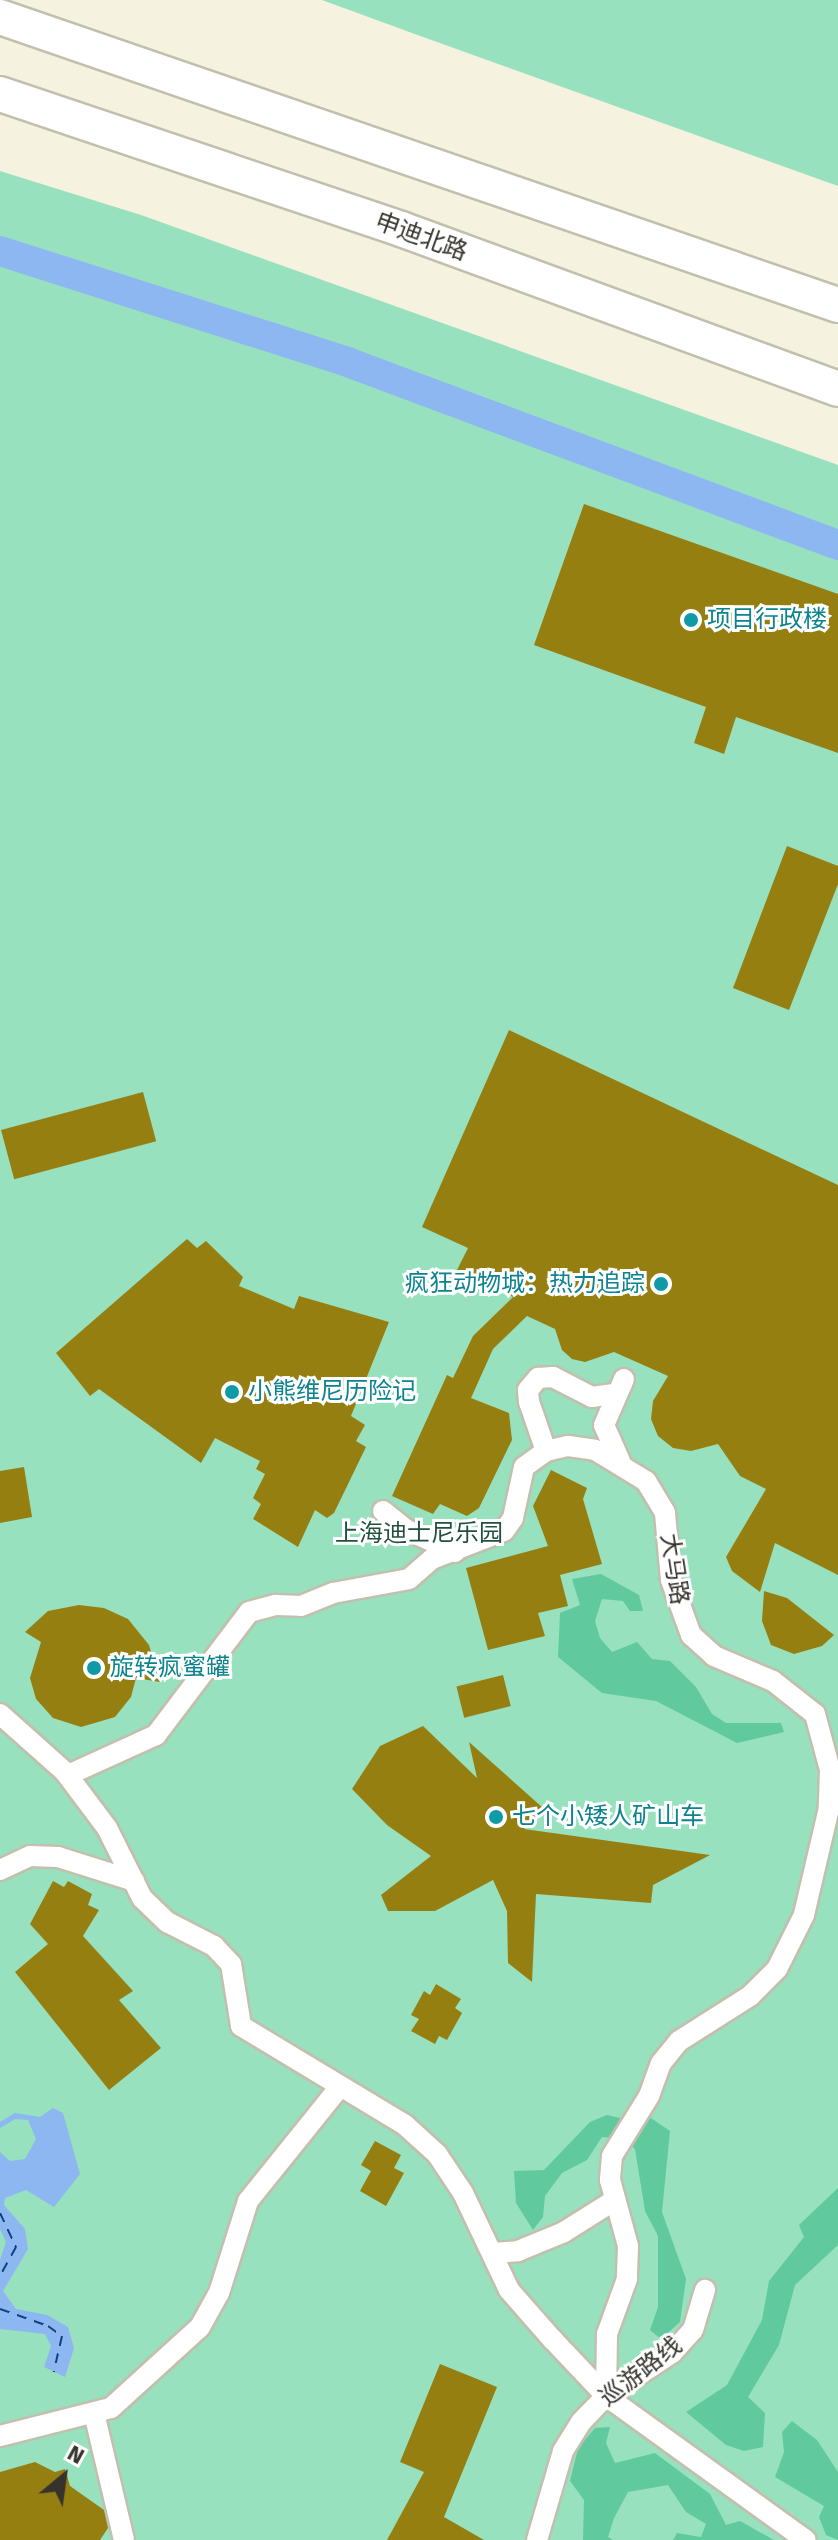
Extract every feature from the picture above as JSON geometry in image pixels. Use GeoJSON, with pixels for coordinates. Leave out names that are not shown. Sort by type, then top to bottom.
{"type":"FeatureCollection","features":[{"type":"Feature","properties":{"kind":"street"},"geometry":{"type":"LineString","coordinates":[[0,17],[838,305]]}},
{"type":"Feature","properties":{"kind":"street","name":"申迪北路"},"geometry":{"type":"LineString","coordinates":[[0,94],[401,229],[838,389]]}},
{"type":"Feature","properties":{"kind":"street"},"geometry":{"type":"LineString","coordinates":[[68,1775],[156,1735],[249,1612],[276,1605],[301,1606],[333,1593],[380,1587],[409,1579],[432,1559],[504,1531],[513,1518],[524,1467],[546,1451],[529,1402],[528,1390],[538,1378],[553,1377],[592,1397],[619,1387],[604,1425],[620,1461]]}},
{"type":"Feature","properties":{"kind":"street","name":"大马路"},"geometry":{"type":"LineString","coordinates":[[546,1451],[568,1446],[620,1461],[646,1481],[665,1513],[671,1580],[691,1635],[714,1656],[798,1697],[815,1714],[825,1738],[829,1808],[804,1915],[777,1969],[750,1996],[679,2041],[661,2063],[649,2096],[612,2156],[615,2200]]}},
{"type":"Feature","properties":{"kind":"street"},"geometry":{"type":"LineString","coordinates":[[383,1511],[405,1529],[455,1552]]}},
{"type":"Feature","properties":{"kind":"street"},"geometry":{"type":"LineString","coordinates":[[0,1714],[68,1775],[107,1828],[142,1898],[167,1922],[214,1946],[231,1964],[241,2026],[339,2088],[405,2125],[437,2154],[509,2290],[606,2396],[806,2540]]}},
{"type":"Feature","properties":{"kind":"street"},"geometry":{"type":"LineString","coordinates":[[0,1870],[30,1856],[58,1857],[134,1881]]}},
{"type":"Feature","properties":{"kind":"street"},"geometry":{"type":"LineString","coordinates":[[0,2436],[111,2408],[200,2327],[219,2293],[248,2201],[339,2088]]}},
{"type":"Feature","properties":{"kind":"street"},"geometry":{"type":"LineString","coordinates":[[492,2253],[518,2251],[564,2232],[615,2200],[628,2246],[627,2279],[607,2334],[606,2396]]}},
{"type":"Feature","properties":{"kind":"street","name":"巡游路线"},"geometry":{"type":"LineString","coordinates":[[537,2540],[563,2451],[606,2396],[672,2353],[693,2330],[705,2290]]}},
{"type":"Feature","properties":{"kind":"street"},"geometry":{"type":"LineString","coordinates":[[94,2413],[124,2540]]}},
{"type":"Feature","properties":{"kind":"green space"},"geometry":{"type":"Polygon","coordinates":[[[322,0],[838,0],[838,186],[412,33],[322,0]]]}},
{"type":"Feature","properties":{"kind":"green space","name":"上海迪士尼乐园"},"geometry":{"type":"Polygon","coordinates":[[[0,171],[141,215],[838,465],[838,2540],[0,2540],[0,171]]]}},
{"type":"Feature","properties":{"kind":"green space"},"geometry":{"type":"Polygon","coordinates":[[[601,1574],[639,1595],[643,1611],[630,1611],[623,1601],[602,1599],[595,1621],[600,1638],[612,1652],[637,1642],[652,1659],[670,1661],[696,1687],[712,1714],[726,1723],[781,1723],[784,1732],[737,1743],[656,1701],[602,1693],[558,1657],[560,1613],[580,1605],[572,1579],[601,1574]]]}},
{"type":"Feature","properties":{"kind":"green space"},"geometry":{"type":"Polygon","coordinates":[[[639,2110],[670,2131],[662,2212],[686,2279],[680,2322],[661,2339],[650,2330],[658,2307],[658,2236],[645,2211],[635,2149],[623,2139],[602,2137],[587,2160],[562,2173],[545,2196],[543,2217],[533,2230],[516,2203],[514,2171],[544,2170],[590,2122],[607,2115],[633,2121],[639,2110]]]}},
{"type":"Feature","properties":{"kind":"green space"},"geometry":{"type":"Polygon","coordinates":[[[838,2188],[838,2245],[795,2285],[779,2345],[748,2397],[765,2413],[763,2447],[744,2451],[726,2445],[686,2412],[727,2385],[762,2320],[769,2281],[804,2237],[799,2225],[838,2188]]]}},
{"type":"Feature","properties":{"kind":"green space"},"geometry":{"type":"Polygon","coordinates":[[[792,2421],[817,2440],[838,2472],[838,2540],[826,2535],[819,2517],[824,2506],[775,2477],[784,2452],[782,2432],[792,2421]]]}},
{"type":"Feature","properties":{"kind":"green space"},"geometry":{"type":"Polygon","coordinates":[[[610,2427],[606,2443],[615,2463],[655,2453],[710,2494],[726,2525],[740,2521],[774,2540],[673,2540],[677,2533],[701,2537],[706,2524],[686,2512],[668,2485],[628,2492],[608,2537],[613,2540],[583,2540],[584,2500],[570,2481],[578,2448],[595,2428],[610,2427]]]}},
{"type":"Feature","properties":{"kind":"water"},"geometry":{"type":"Polygon","coordinates":[[[53,2108],[63,2113],[80,2174],[54,2207],[26,2190],[5,2198],[4,2205],[25,2229],[28,2249],[3,2291],[16,2309],[47,2315],[68,2327],[74,2348],[65,2377],[44,2367],[51,2346],[45,2334],[0,2329],[0,2260],[6,2242],[0,2229],[0,2152],[10,2161],[25,2159],[36,2139],[28,2120],[15,2119],[0,2128],[0,2122],[15,2113],[40,2117],[53,2108]]]}},
{"type":"Feature","properties":{"kind":"building","name":"项目行政楼"},"geometry":{"type":"Polygon","coordinates":[[[584,504],[838,594],[838,753],[736,717],[724,754],[694,743],[706,707],[534,645],[584,504]]]}},
{"type":"Feature","properties":{"kind":"building"},"geometry":{"type":"Polygon","coordinates":[[[787,846],[838,866],[838,884],[789,1010],[733,988],[787,846]]]}},
{"type":"Feature","properties":{"kind":"building","name":"疯狂动物城：热力追踪"},"geometry":{"type":"Polygon","coordinates":[[[509,1030],[838,1185],[838,1575],[775,1543],[760,1592],[732,1571],[726,1557],[766,1489],[740,1476],[718,1444],[691,1451],[673,1448],[658,1436],[651,1419],[653,1401],[668,1376],[614,1352],[585,1362],[572,1359],[562,1350],[555,1329],[527,1316],[493,1349],[471,1398],[509,1413],[512,1440],[479,1508],[467,1516],[440,1504],[433,1514],[392,1496],[447,1375],[453,1378],[473,1336],[513,1297],[456,1272],[468,1248],[422,1227],[509,1030]]]}},
{"type":"Feature","properties":{"kind":"building"},"geometry":{"type":"Polygon","coordinates":[[[143,1092],[156,1141],[14,1179],[1,1130],[143,1092]]]}},
{"type":"Feature","properties":{"kind":"building","name":"小熊维尼历险记"},"geometry":{"type":"Polygon","coordinates":[[[187,1239],[197,1248],[206,1241],[243,1277],[239,1286],[294,1309],[299,1296],[389,1322],[351,1416],[365,1425],[356,1441],[366,1447],[334,1513],[327,1518],[315,1510],[298,1547],[253,1519],[261,1504],[253,1498],[265,1474],[256,1469],[260,1461],[215,1438],[201,1463],[99,1389],[90,1396],[56,1353],[187,1239]]]}},
{"type":"Feature","properties":{"kind":"building"},"geometry":{"type":"Polygon","coordinates":[[[24,1467],[32,1517],[0,1523],[0,1471],[24,1467]]]}},
{"type":"Feature","properties":{"kind":"building"},"geometry":{"type":"Polygon","coordinates":[[[551,1470],[587,1488],[583,1499],[602,1564],[560,1575],[568,1606],[538,1613],[545,1636],[488,1650],[466,1568],[548,1546],[533,1506],[551,1470]]]}},
{"type":"Feature","properties":{"kind":"building"},"geometry":{"type":"Polygon","coordinates":[[[764,1591],[787,1598],[834,1635],[822,1646],[794,1654],[771,1645],[762,1621],[764,1591]]]}},
{"type":"Feature","properties":{"kind":"building","name":"旋转疯蜜罐"},"geometry":{"type":"Polygon","coordinates":[[[79,1605],[104,1608],[128,1619],[149,1645],[160,1682],[136,1678],[131,1697],[115,1717],[81,1727],[53,1718],[36,1699],[30,1678],[41,1642],[25,1632],[48,1611],[79,1605]]]}},
{"type":"Feature","properties":{"kind":"building"},"geometry":{"type":"Polygon","coordinates":[[[503,1675],[511,1706],[464,1718],[456,1687],[503,1675]]]}},
{"type":"Feature","properties":{"kind":"building"},"geometry":{"type":"Polygon","coordinates":[[[423,1726],[477,1778],[469,1742],[543,1808],[524,1829],[710,1855],[653,1885],[651,1903],[536,1894],[532,1982],[508,1963],[507,1911],[493,1880],[435,1911],[388,1911],[381,1895],[431,1856],[387,1825],[352,1789],[380,1746],[423,1726]]]}},
{"type":"Feature","properties":{"kind":"building"},"geometry":{"type":"Polygon","coordinates":[[[53,1881],[64,1887],[68,1881],[92,1894],[88,1905],[99,1910],[83,1936],[133,1991],[119,2000],[161,2048],[109,2090],[15,1972],[48,1944],[30,1924],[53,1881]]]}},
{"type":"Feature","properties":{"kind":"building"},"geometry":{"type":"Polygon","coordinates":[[[436,1984],[461,1999],[455,2008],[462,2013],[447,2040],[439,2036],[435,2044],[411,2031],[419,2019],[411,2015],[424,1991],[430,1995],[436,1984]]]}},
{"type":"Feature","properties":{"kind":"building"},"geometry":{"type":"Polygon","coordinates":[[[375,2141],[401,2155],[394,2168],[404,2173],[386,2206],[360,2191],[371,2171],[361,2165],[375,2141]]]}},
{"type":"Feature","properties":{"kind":"building"},"geometry":{"type":"Polygon","coordinates":[[[440,2364],[497,2387],[444,2517],[484,2540],[387,2540],[424,2472],[400,2462],[440,2364]]]}},
{"type":"Feature","properties":{"kind":"building"},"geometry":{"type":"Polygon","coordinates":[[[35,2462],[55,2472],[65,2469],[70,2486],[104,2510],[108,2528],[100,2540],[0,2540],[0,2472],[35,2462]]]}},
{"type":"Feature","properties":{"kind":"waterway"},"geometry":{"type":"LineString","coordinates":[[0,251],[350,363],[838,545]]}},
{"type":"Feature","properties":{"kind":"ferry route"},"geometry":{"type":"LineString","coordinates":[[0,2213],[16,2247],[0,2276]]}},
{"type":"Feature","properties":{"kind":"ferry route"},"geometry":{"type":"LineString","coordinates":[[0,2309],[48,2326],[62,2336],[54,2372]]}},
{"type":"Feature","properties":{"kind":"place","name":"项目行政楼"},"geometry":{"type":"Point","coordinates":[691,620]}},
{"type":"Feature","properties":{"kind":"place","name":"疯狂动物城：热力追踪"},"geometry":{"type":"Point","coordinates":[661,1284]}},
{"type":"Feature","properties":{"kind":"place","name":"小熊维尼历险记"},"geometry":{"type":"Point","coordinates":[232,1392]}},
{"type":"Feature","properties":{"kind":"place","name":"旋转疯蜜罐"},"geometry":{"type":"Point","coordinates":[94,1668]}},
{"type":"Feature","properties":{"kind":"place","name":"七个小矮人矿山车"},"geometry":{"type":"Point","coordinates":[496,1817]}}]}
